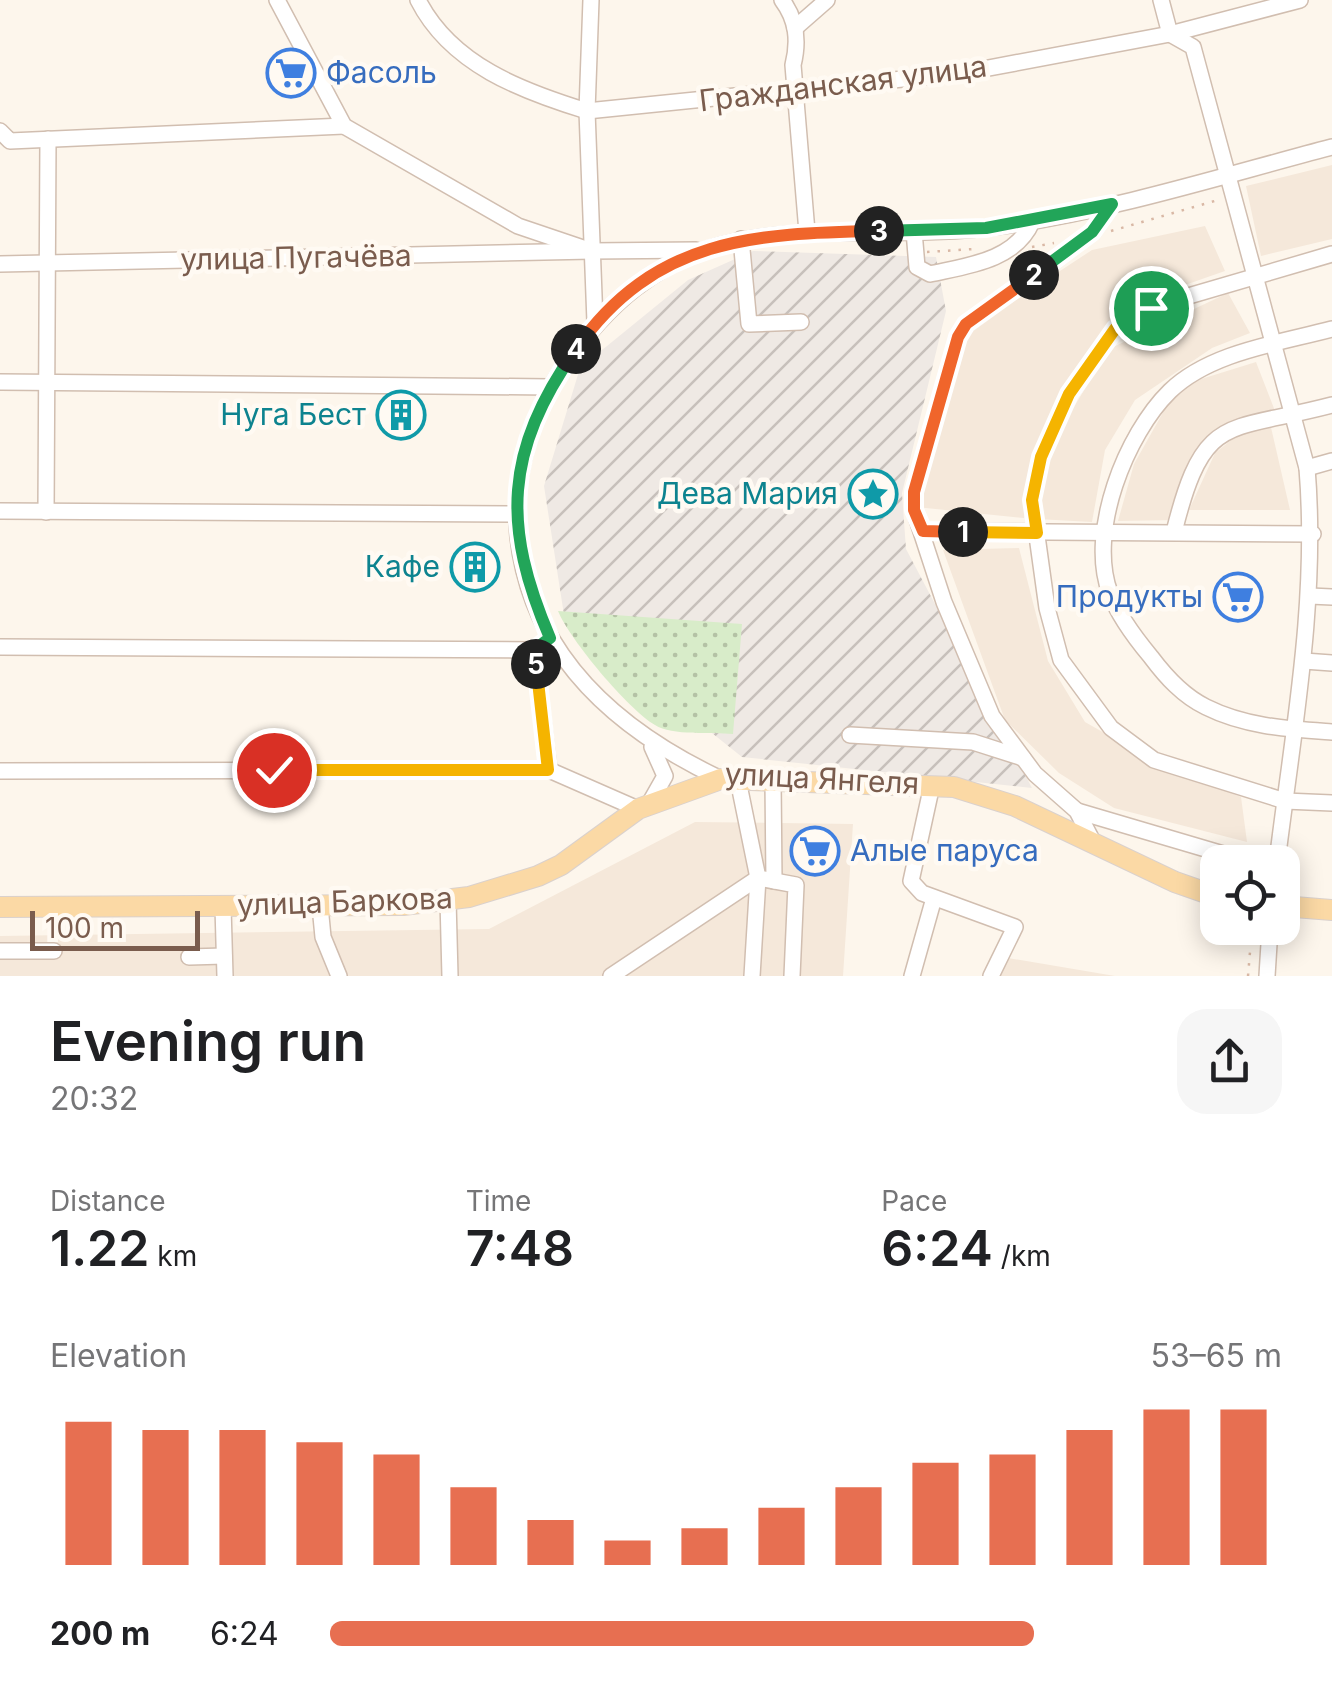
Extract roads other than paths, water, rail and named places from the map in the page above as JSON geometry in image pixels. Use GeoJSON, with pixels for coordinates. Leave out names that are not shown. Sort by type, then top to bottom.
{"type":"FeatureCollection","features":[{"type":"Feature","properties":{"kind":"main road","name":"улица Янгеля"},"geometry":{"type":"LineString","coordinates":[[730,779],[932,785],[980,794],[1200,890]]}},
{"type":"Feature","properties":{"kind":"main road","name":"улица Баркова"},"geometry":{"type":"LineString","coordinates":[[0,907],[320,906],[448,900],[496,890],[562,866],[643,808],[730,779]]}},
{"type":"Feature","properties":{"kind":"main road"},"geometry":{"type":"LineString","coordinates":[[1300,907],[1332,910]]}},
{"type":"Feature","properties":{"kind":"street"},"geometry":{"type":"LineString","coordinates":[[277,0],[344,126],[518,226],[592,250]]}},
{"type":"Feature","properties":{"kind":"street","name":"Гражданская улица"},"geometry":{"type":"LineString","coordinates":[[418,0],[470,62],[529,93],[587,111],[962,73],[1170,34],[1300,0]]}},
{"type":"Feature","properties":{"kind":"street"},"geometry":{"type":"LineString","coordinates":[[592,0],[587,111],[595,322]]}},
{"type":"Feature","properties":{"kind":"street"},"geometry":{"type":"LineString","coordinates":[[782,0],[795,28],[798,46],[793,65],[807,232]]}},
{"type":"Feature","properties":{"kind":"street"},"geometry":{"type":"LineString","coordinates":[[795,28],[828,0]]}},
{"type":"Feature","properties":{"kind":"street"},"geometry":{"type":"LineString","coordinates":[[1160,0],[1170,34],[1193,47],[1296,414],[1307,468],[1312,534],[1310,596],[1279,845]]}},
{"type":"Feature","properties":{"kind":"street"},"geometry":{"type":"LineString","coordinates":[[3,138],[344,126]]}},
{"type":"Feature","properties":{"kind":"street"},"geometry":{"type":"LineString","coordinates":[[46,512],[48,139]]}},
{"type":"Feature","properties":{"kind":"street","name":"улица Янгеля"},"geometry":{"type":"LineString","coordinates":[[730,779],[644,736],[568,667],[550,638],[526,581],[516,514],[531,433],[550,387],[595,322],[642,284],[696,250],[742,239],[807,232],[914,231],[1032,222],[1332,147]]}},
{"type":"Feature","properties":{"kind":"street"},"geometry":{"type":"LineString","coordinates":[[1094,842],[1077,811],[1024,759],[992,716],[944,602],[914,510],[914,492],[958,337],[966,324],[1092,232],[1112,204]]}},
{"type":"Feature","properties":{"kind":"street"},"geometry":{"type":"LineString","coordinates":[[914,231],[917,267],[930,274],[995,256],[1017,243],[1032,222]]}},
{"type":"Feature","properties":{"kind":"street"},"geometry":{"type":"LineString","coordinates":[[742,239],[750,324],[801,322]]}},
{"type":"Feature","properties":{"kind":"street","name":"улица Пугачёва"},"geometry":{"type":"LineString","coordinates":[[0,264],[696,250]]}},
{"type":"Feature","properties":{"kind":"street"},"geometry":{"type":"LineString","coordinates":[[1332,254],[1151,308],[1115,329],[1069,394],[1041,457],[1032,500],[1047,608],[1061,660],[1111,728],[1154,760],[1285,801],[1332,803]]}},
{"type":"Feature","properties":{"kind":"street"},"geometry":{"type":"LineString","coordinates":[[1332,330],[1217,362],[1172,388],[1140,427],[1119,472],[1105,532],[1104,564],[1110,594],[1172,683],[1206,707],[1258,726],[1332,732]]}},
{"type":"Feature","properties":{"kind":"street"},"geometry":{"type":"LineString","coordinates":[[0,382],[550,387]]}},
{"type":"Feature","properties":{"kind":"street"},"geometry":{"type":"LineString","coordinates":[[1174,532],[1188,474],[1208,444],[1242,423],[1332,405]]}},
{"type":"Feature","properties":{"kind":"street"},"geometry":{"type":"LineString","coordinates":[[1307,468],[1332,461]]}},
{"type":"Feature","properties":{"kind":"street"},"geometry":{"type":"LineString","coordinates":[[0,511],[516,514]]}},
{"type":"Feature","properties":{"kind":"street"},"geometry":{"type":"LineString","coordinates":[[923,531],[1312,534]]}},
{"type":"Feature","properties":{"kind":"street"},"geometry":{"type":"LineString","coordinates":[[1310,596],[1332,598]]}},
{"type":"Feature","properties":{"kind":"street"},"geometry":{"type":"LineString","coordinates":[[0,648],[534,650],[550,638]]}},
{"type":"Feature","properties":{"kind":"street"},"geometry":{"type":"LineString","coordinates":[[534,650],[548,770]]}},
{"type":"Feature","properties":{"kind":"street"},"geometry":{"type":"LineString","coordinates":[[1304,661],[1332,663]]}},
{"type":"Feature","properties":{"kind":"street"},"geometry":{"type":"LineString","coordinates":[[850,735],[973,742],[1024,759]]}},
{"type":"Feature","properties":{"kind":"street"},"geometry":{"type":"LineString","coordinates":[[0,771],[548,770],[643,808],[665,776],[660,757],[644,736]]}},
{"type":"Feature","properties":{"kind":"street"},"geometry":{"type":"LineString","coordinates":[[730,779],[766,880]]}},
{"type":"Feature","properties":{"kind":"street"},"geometry":{"type":"LineString","coordinates":[[752,976],[766,880],[773,781]]}},
{"type":"Feature","properties":{"kind":"street"},"geometry":{"type":"LineString","coordinates":[[932,785],[912,881],[922,893],[1015,927],[991,976]]}},
{"type":"Feature","properties":{"kind":"street"},"geometry":{"type":"LineString","coordinates":[[1077,811],[1200,847]]}},
{"type":"Feature","properties":{"kind":"street"},"geometry":{"type":"LineString","coordinates":[[611,976],[766,880],[796,885],[792,976]]}},
{"type":"Feature","properties":{"kind":"street"},"geometry":{"type":"LineString","coordinates":[[912,976],[934,898]]}},
{"type":"Feature","properties":{"kind":"street"},"geometry":{"type":"LineString","coordinates":[[448,900],[450,976]]}},
{"type":"Feature","properties":{"kind":"street"},"geometry":{"type":"LineString","coordinates":[[223,906],[225,976]]}},
{"type":"Feature","properties":{"kind":"street"},"geometry":{"type":"LineString","coordinates":[[320,906],[324,937],[339,976]]}},
{"type":"Feature","properties":{"kind":"street"},"geometry":{"type":"LineString","coordinates":[[1267,976],[1269,945]]}},
{"type":"Feature","properties":{"kind":"street"},"geometry":{"type":"LineString","coordinates":[[0,951],[54,950]]}},
{"type":"Feature","properties":{"kind":"street"},"geometry":{"type":"LineString","coordinates":[[188,957],[224,956]]}},
{"type":"Feature","properties":{"kind":"place","name":"Фасоль"},"geometry":{"type":"Point","coordinates":[291,73]}},
{"type":"Feature","properties":{"kind":"place","name":"Нуга Бест"},"geometry":{"type":"Point","coordinates":[401,415]}},
{"type":"Feature","properties":{"kind":"place","name":"Дева Мария"},"geometry":{"type":"Point","coordinates":[873,494]}},
{"type":"Feature","properties":{"kind":"place","name":"Кафе"},"geometry":{"type":"Point","coordinates":[475,567]}},
{"type":"Feature","properties":{"kind":"place","name":"Продукты"},"geometry":{"type":"Point","coordinates":[1238,597]}},
{"type":"Feature","properties":{"kind":"place","name":"Алые паруса"},"geometry":{"type":"Point","coordinates":[815,851]}}]}
